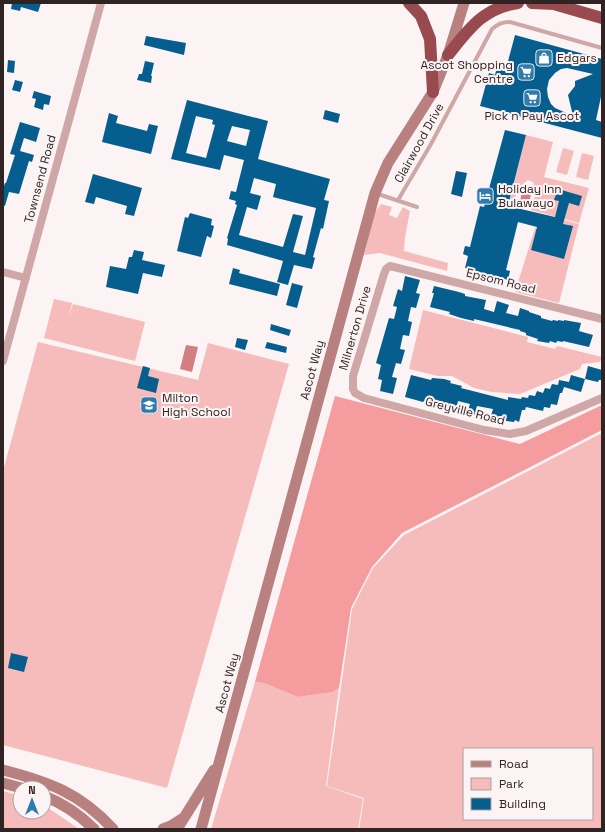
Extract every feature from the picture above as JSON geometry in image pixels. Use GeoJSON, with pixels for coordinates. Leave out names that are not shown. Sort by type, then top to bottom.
{"type":"FeatureCollection","features":[{"type":"Feature","properties":{"kind":"highway"},"geometry":{"type":"LineString","coordinates":[[409,3],[421,16],[430,38],[433,92]]}},
{"type":"Feature","properties":{"kind":"highway"},"geometry":{"type":"LineString","coordinates":[[448,55],[472,25],[487,13],[505,5],[518,3]]}},
{"type":"Feature","properties":{"kind":"highway"},"geometry":{"type":"LineString","coordinates":[[532,3],[575,6],[602,18]]}},
{"type":"Feature","properties":{"kind":"main road","name":"Ascot Way"},"geometry":{"type":"LineString","coordinates":[[201,827],[375,193],[388,163],[433,92],[448,55],[464,3]]}},
{"type":"Feature","properties":{"kind":"main road"},"geometry":{"type":"LineString","coordinates":[[177,829],[220,759]]}},
{"type":"Feature","properties":{"kind":"main road"},"geometry":{"type":"LineString","coordinates":[[3,770],[52,785],[90,807],[110,825],[120,829]]}},
{"type":"Feature","properties":{"kind":"main road"},"geometry":{"type":"LineString","coordinates":[[52,800],[69,809],[94,829]]}},
{"type":"Feature","properties":{"kind":"main road"},"geometry":{"type":"LineString","coordinates":[[163,829],[185,817]]}},
{"type":"Feature","properties":{"kind":"street","name":"Townsend Road"},"geometry":{"type":"LineString","coordinates":[[3,360],[101,3]]}},
{"type":"Feature","properties":{"kind":"street","name":"Milnerton Drive"},"geometry":{"type":"LineString","coordinates":[[364,398],[355,394],[353,389],[353,376],[384,274],[386,269],[390,266],[394,266]]}},
{"type":"Feature","properties":{"kind":"street","name":"Epsom Road"},"geometry":{"type":"LineString","coordinates":[[394,266],[602,319]]}},
{"type":"Feature","properties":{"kind":"street"},"geometry":{"type":"LineString","coordinates":[[3,272],[26,278]]}},
{"type":"Feature","properties":{"kind":"street","name":"Greyville Road"},"geometry":{"type":"LineString","coordinates":[[364,398],[484,430],[510,434],[526,431],[602,398]]}},
{"type":"Feature","properties":{"kind":"lane","name":"Clairwood Drive"},"geometry":{"type":"LineString","coordinates":[[398,200],[431,144],[492,29],[498,24],[510,22],[602,48]]}},
{"type":"Feature","properties":{"kind":"lane","name":"Clairwood Drive"},"geometry":{"type":"LineString","coordinates":[[375,193],[417,207]]}},
{"type":"Feature","properties":{"kind":"green space"},"geometry":{"type":"Polygon","coordinates":[[[526,135],[553,142],[544,177],[589,188],[579,223],[531,210],[536,191],[533,182],[528,180],[518,188],[513,206],[509,205],[526,135]]]}},
{"type":"Feature","properties":{"kind":"green space"},"geometry":{"type":"Polygon","coordinates":[[[563,148],[574,151],[567,175],[556,172],[563,148]]]}},
{"type":"Feature","properties":{"kind":"green space"},"geometry":{"type":"Polygon","coordinates":[[[582,153],[594,156],[588,180],[576,177],[582,153]]]}},
{"type":"Feature","properties":{"kind":"green space"},"geometry":{"type":"Polygon","coordinates":[[[381,204],[392,207],[389,215],[397,218],[403,207],[410,211],[404,251],[448,263],[447,271],[380,253],[364,255],[375,212],[381,204]]]}},
{"type":"Feature","properties":{"kind":"green space"},"geometry":{"type":"Polygon","coordinates":[[[556,218],[579,224],[559,303],[515,292],[535,228],[542,230],[556,218]]]}},
{"type":"Feature","properties":{"kind":"green space"},"geometry":{"type":"Polygon","coordinates":[[[54,299],[72,303],[69,317],[73,304],[145,322],[135,361],[44,338],[54,299]]]}},
{"type":"Feature","properties":{"kind":"green space"},"geometry":{"type":"Polygon","coordinates":[[[423,310],[528,337],[527,342],[555,349],[557,346],[602,357],[600,362],[582,364],[580,369],[520,394],[492,392],[474,388],[452,376],[438,376],[409,369],[423,310]]]}},
{"type":"Feature","properties":{"kind":"green space"},"geometry":{"type":"Polygon","coordinates":[[[38,342],[198,380],[208,343],[289,364],[167,788],[3,745],[3,471],[38,342]]]}},
{"type":"Feature","properties":{"kind":"green space"},"geometry":{"type":"Polygon","coordinates":[[[602,433],[602,829],[359,829],[364,798],[327,786],[352,609],[373,568],[404,535],[602,433]]]}},
{"type":"Feature","properties":{"kind":"green space"},"geometry":{"type":"Polygon","coordinates":[[[255,682],[264,683],[298,697],[333,692],[339,688],[326,786],[363,799],[358,829],[211,829],[255,682]]]}},
{"type":"Feature","properties":{"kind":"green space"},"geometry":{"type":"Polygon","coordinates":[[[3,791],[12,794],[12,820],[52,820],[52,810],[79,829],[3,829],[3,791]]]}},
{"type":"Feature","properties":{"kind":"shaded area"},"geometry":{"type":"Polygon","coordinates":[[[523,188],[532,190],[528,207],[519,205],[523,188]]]}},
{"type":"Feature","properties":{"kind":"shaded area"},"geometry":{"type":"Polygon","coordinates":[[[186,345],[198,347],[192,372],[180,369],[186,345]]]}},
{"type":"Feature","properties":{"kind":"shaded area"},"geometry":{"type":"Polygon","coordinates":[[[335,396],[520,444],[602,405],[602,430],[402,533],[372,567],[351,608],[339,688],[333,692],[298,697],[264,683],[255,682],[335,396]]]}},
{"type":"Feature","properties":{"kind":"building"},"geometry":{"type":"Polygon","coordinates":[[[12,3],[41,3],[38,12],[21,7],[20,11],[11,9],[12,3]]]}},
{"type":"Feature","properties":{"kind":"building"},"geometry":{"type":"Polygon","coordinates":[[[515,35],[602,59],[602,92],[596,120],[602,122],[602,138],[480,106],[489,73],[495,75],[498,63],[507,65],[515,35]],[[567,68],[561,69],[555,73],[549,80],[547,89],[551,104],[555,108],[573,116],[568,95],[575,86],[575,81],[593,74],[567,68]]]}},
{"type":"Feature","properties":{"kind":"building"},"geometry":{"type":"Polygon","coordinates":[[[146,36],[186,43],[184,55],[144,45],[146,36]]]}},
{"type":"Feature","properties":{"kind":"building"},"geometry":{"type":"Polygon","coordinates":[[[8,60],[15,61],[14,73],[7,72],[8,60]]]}},
{"type":"Feature","properties":{"kind":"building"},"geometry":{"type":"Polygon","coordinates":[[[145,61],[154,63],[151,83],[137,80],[139,74],[142,74],[145,61]]]}},
{"type":"Feature","properties":{"kind":"building"},"geometry":{"type":"Polygon","coordinates":[[[15,80],[23,82],[20,92],[12,90],[15,80]]]}},
{"type":"Feature","properties":{"kind":"building"},"geometry":{"type":"Polygon","coordinates":[[[34,91],[51,96],[49,105],[44,104],[43,110],[34,107],[36,99],[32,98],[34,91]]]}},
{"type":"Feature","properties":{"kind":"building"},"geometry":{"type":"Polygon","coordinates":[[[187,100],[268,121],[258,159],[330,179],[324,200],[329,201],[323,229],[321,228],[313,257],[315,258],[312,269],[294,265],[288,285],[277,282],[283,261],[227,245],[227,238],[237,205],[235,204],[236,201],[229,199],[231,191],[236,192],[244,160],[224,155],[220,170],[171,159],[187,100]],[[196,116],[186,153],[206,158],[215,125],[212,124],[213,120],[196,116]],[[232,126],[227,141],[246,146],[250,130],[232,126]],[[254,178],[250,193],[261,196],[257,210],[247,207],[239,235],[283,247],[293,214],[303,216],[293,252],[305,255],[316,208],[273,197],[276,184],[254,178]]]}},
{"type":"Feature","properties":{"kind":"building"},"geometry":{"type":"Polygon","coordinates":[[[325,110],[340,114],[338,123],[323,119],[325,110]]]}},
{"type":"Feature","properties":{"kind":"building"},"geometry":{"type":"Polygon","coordinates":[[[109,113],[118,116],[116,123],[147,131],[149,124],[158,126],[151,154],[102,142],[109,113]]]}},
{"type":"Feature","properties":{"kind":"building"},"geometry":{"type":"Polygon","coordinates":[[[20,122],[40,128],[36,142],[24,138],[20,151],[34,155],[32,162],[29,161],[19,194],[9,192],[5,206],[3,205],[3,189],[15,155],[10,154],[20,122]]]}},
{"type":"Feature","properties":{"kind":"building"},"geometry":{"type":"Polygon","coordinates":[[[505,130],[526,135],[508,206],[555,217],[559,201],[554,200],[558,189],[582,196],[579,206],[569,203],[563,224],[573,226],[564,259],[531,250],[537,227],[518,222],[506,270],[510,271],[508,280],[465,268],[468,256],[463,254],[465,246],[470,247],[480,206],[484,207],[505,130]]]}},
{"type":"Feature","properties":{"kind":"building"},"geometry":{"type":"Polygon","coordinates":[[[456,171],[467,173],[462,197],[451,194],[456,171]]]}},
{"type":"Feature","properties":{"kind":"building"},"geometry":{"type":"Polygon","coordinates":[[[93,174],[142,188],[134,216],[125,214],[127,206],[96,197],[94,204],[85,202],[93,174]]]}},
{"type":"Feature","properties":{"kind":"building"},"geometry":{"type":"Polygon","coordinates":[[[190,213],[212,219],[211,225],[214,226],[211,238],[207,236],[201,257],[177,251],[185,217],[188,218],[190,213]]]}},
{"type":"Feature","properties":{"kind":"building"},"geometry":{"type":"Polygon","coordinates":[[[134,250],[144,252],[142,260],[165,265],[162,277],[143,273],[138,294],[106,287],[110,266],[126,269],[129,257],[132,257],[134,250]]]}},
{"type":"Feature","properties":{"kind":"building"},"geometry":{"type":"Polygon","coordinates":[[[233,268],[240,270],[239,273],[280,284],[277,296],[229,284],[233,268]]]}},
{"type":"Feature","properties":{"kind":"building"},"geometry":{"type":"Polygon","coordinates":[[[405,276],[420,280],[416,293],[420,294],[416,308],[411,307],[408,321],[412,322],[409,336],[403,335],[400,349],[405,350],[401,364],[396,363],[392,377],[397,378],[393,394],[380,391],[382,380],[378,379],[381,365],[376,363],[389,318],[394,319],[397,307],[393,306],[398,289],[402,291],[405,276]]]}},
{"type":"Feature","properties":{"kind":"building"},"geometry":{"type":"Polygon","coordinates":[[[292,283],[303,286],[297,308],[286,305],[292,283]]]}},
{"type":"Feature","properties":{"kind":"building"},"geometry":{"type":"Polygon","coordinates":[[[434,286],[459,292],[465,294],[465,296],[486,300],[484,309],[494,312],[497,301],[509,305],[506,313],[518,316],[520,308],[541,316],[541,318],[552,321],[564,320],[581,323],[579,331],[593,335],[589,347],[563,341],[557,341],[556,343],[550,341],[549,343],[537,341],[538,339],[526,335],[526,333],[520,330],[474,319],[474,321],[461,318],[449,314],[450,312],[430,307],[434,293],[432,293],[434,286]]]}},
{"type":"Feature","properties":{"kind":"building"},"geometry":{"type":"Polygon","coordinates":[[[271,324],[291,330],[289,336],[270,330],[271,324]]]}},
{"type":"Feature","properties":{"kind":"building"},"geometry":{"type":"Polygon","coordinates":[[[237,338],[248,340],[245,350],[235,347],[237,338]]]}},
{"type":"Feature","properties":{"kind":"building"},"geometry":{"type":"Polygon","coordinates":[[[267,342],[287,347],[286,353],[265,348],[267,342]]]}},
{"type":"Feature","properties":{"kind":"building"},"geometry":{"type":"Polygon","coordinates":[[[143,366],[150,368],[148,376],[159,379],[156,393],[137,388],[143,366]]]}},
{"type":"Feature","properties":{"kind":"building"},"geometry":{"type":"Polygon","coordinates":[[[588,366],[602,370],[602,380],[599,380],[598,382],[585,379],[588,366]]]}},
{"type":"Feature","properties":{"kind":"building"},"geometry":{"type":"Polygon","coordinates":[[[411,375],[431,380],[432,378],[444,379],[451,381],[450,383],[462,386],[461,388],[508,400],[508,397],[521,399],[522,397],[528,398],[529,395],[535,396],[537,391],[543,393],[545,388],[550,389],[552,384],[558,385],[559,380],[569,382],[571,375],[585,379],[581,392],[564,387],[562,393],[560,393],[557,405],[551,404],[550,408],[544,407],[543,411],[526,407],[525,410],[522,410],[519,422],[515,420],[514,422],[500,420],[500,422],[490,419],[493,409],[477,406],[475,415],[467,414],[470,404],[458,401],[456,410],[430,401],[423,402],[405,397],[411,375]]]}},
{"type":"Feature","properties":{"kind":"building"},"geometry":{"type":"Polygon","coordinates":[[[11,653],[28,657],[24,672],[8,668],[11,653]]]}},
{"type":"Feature","properties":{"kind":"place","name":"Edgars"},"geometry":{"type":"Point","coordinates":[544,58]}},
{"type":"Feature","properties":{"kind":"place","name":"Ascot Shopping Centre"},"geometry":{"type":"Point","coordinates":[526,72]}},
{"type":"Feature","properties":{"kind":"place","name":"Pick n Pay Ascot"},"geometry":{"type":"Point","coordinates":[532,98]}},
{"type":"Feature","properties":{"kind":"place","name":"Holiday Inn Bulawayo"},"geometry":{"type":"Point","coordinates":[485,196]}},
{"type":"Feature","properties":{"kind":"place","name":"Milton High School"},"geometry":{"type":"Point","coordinates":[149,405]}}]}
